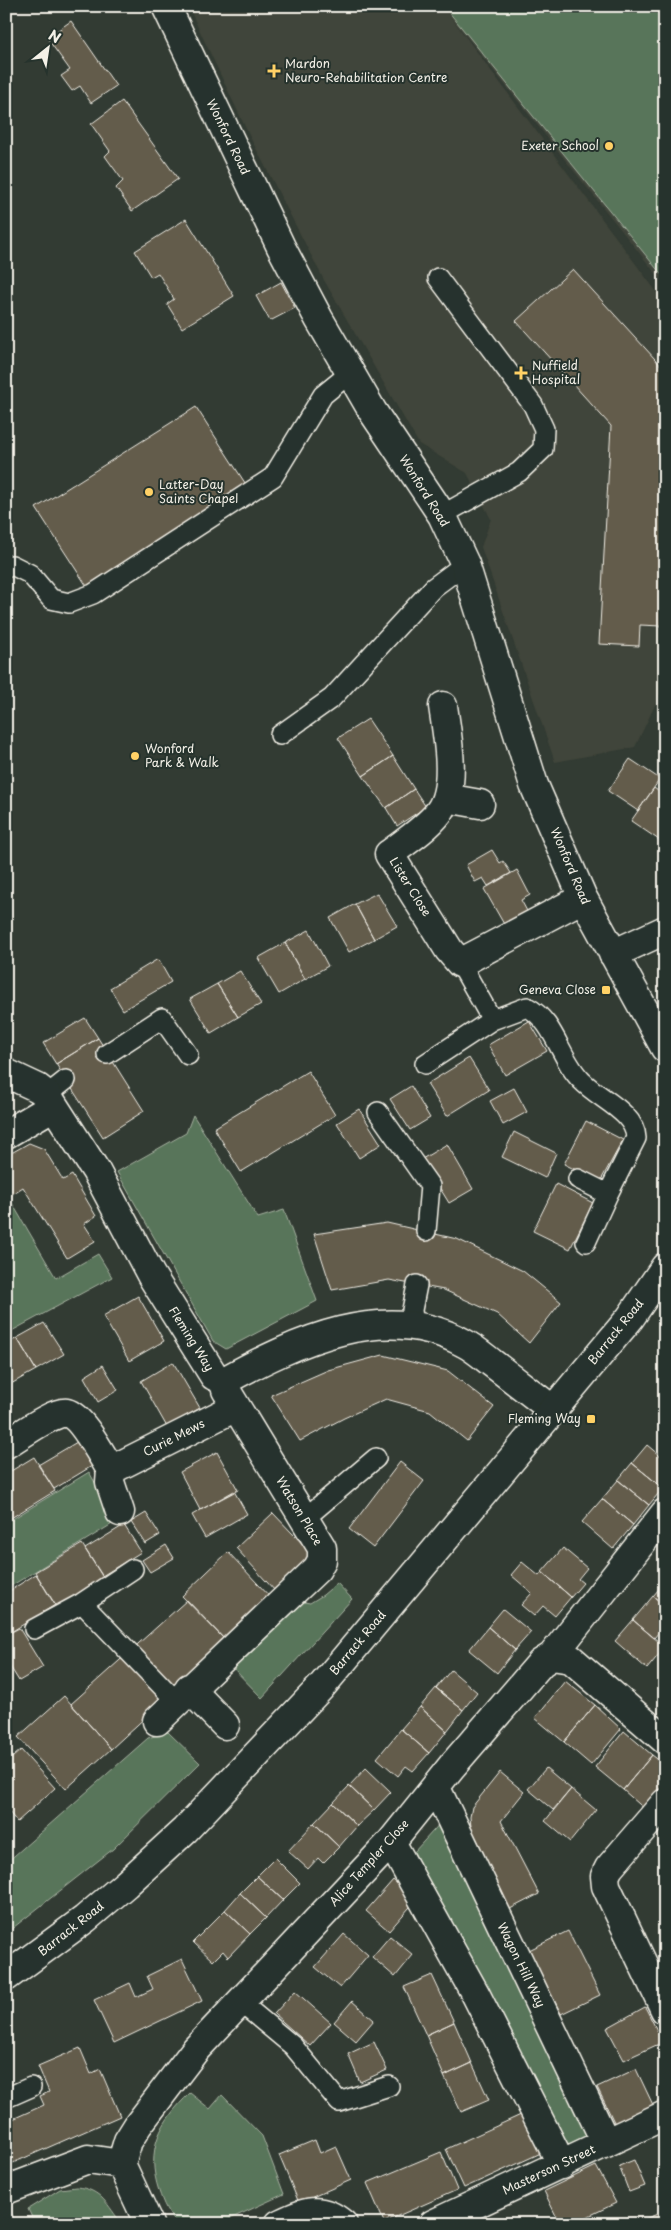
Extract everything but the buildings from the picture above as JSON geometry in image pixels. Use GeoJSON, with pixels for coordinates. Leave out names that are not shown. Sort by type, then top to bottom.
{"type":"FeatureCollection","features":[{"type":"Feature","properties":{"kind":"street","name":"Wonford Road"},"geometry":{"type":"LineString","coordinates":[[166,6],[281,247],[373,412],[442,515],[465,564],[534,785],[583,898],[665,1048]]}},
{"type":"Feature","properties":{"kind":"street"},"geometry":{"type":"LineString","coordinates":[[443,706],[449,751],[446,798],[480,804]]}},
{"type":"Feature","properties":{"kind":"street","name":"Lister Close"},"geometry":{"type":"LineString","coordinates":[[446,798],[439,812],[414,836],[389,854],[449,950],[460,963]]}},
{"type":"Feature","properties":{"kind":"street"},"geometry":{"type":"LineString","coordinates":[[460,963],[583,898]]}},
{"type":"Feature","properties":{"kind":"street"},"geometry":{"type":"LineString","coordinates":[[613,954],[665,930]]}},
{"type":"Feature","properties":{"kind":"street","name":"Fleming Way"},"geometry":{"type":"LineString","coordinates":[[6,1073],[38,1088],[55,1093],[151,1274],[201,1358],[214,1376],[224,1381],[264,1359],[337,1331],[376,1324],[414,1327],[441,1332],[465,1343],[552,1409]]}},
{"type":"Feature","properties":{"kind":"street"},"geometry":{"type":"LineString","coordinates":[[6,1134],[55,1093]]}},
{"type":"Feature","properties":{"kind":"street","name":"Barrack Road"},"geometry":{"type":"LineString","coordinates":[[6,1976],[85,1919],[185,1830],[321,1687],[630,1318],[665,1267]]}},
{"type":"Feature","properties":{"kind":"street","name":"Watson Place"},"geometry":{"type":"LineString","coordinates":[[157,1721],[317,1569],[322,1560],[322,1548],[226,1390],[224,1381]]}},
{"type":"Feature","properties":{"kind":"street","name":"Curie Mews"},"geometry":{"type":"LineString","coordinates":[[111,1470],[236,1406]]}},
{"type":"Feature","properties":{"kind":"street"},"geometry":{"type":"LineString","coordinates":[[6,1444],[56,1414],[66,1413],[78,1419],[111,1470],[110,1482],[120,1512]]}},
{"type":"Feature","properties":{"kind":"street","name":"Alice Templer Close"},"geometry":{"type":"LineString","coordinates":[[122,2164],[128,2141],[138,2124],[196,2049],[391,1842],[541,1663],[552,1656],[665,1513]]}},
{"type":"Feature","properties":{"kind":"street"},"geometry":{"type":"LineString","coordinates":[[552,1656],[571,1659],[665,1740]]}},
{"type":"Feature","properties":{"kind":"street"},"geometry":{"type":"LineString","coordinates":[[183,1695],[225,1725]]}},
{"type":"Feature","properties":{"kind":"street","name":"Wagon Hill Way"},"geometry":{"type":"LineString","coordinates":[[436,1788],[606,2142]]}},
{"type":"Feature","properties":{"kind":"street"},"geometry":{"type":"LineString","coordinates":[[665,1803],[609,1868],[605,1876],[606,1886],[665,2010]]}},
{"type":"Feature","properties":{"kind":"street"},"geometry":{"type":"LineString","coordinates":[[391,1842],[476,1995],[562,2165]]}},
{"type":"Feature","properties":{"kind":"street","name":"Masterson Street"},"geometry":{"type":"LineString","coordinates":[[433,2224],[665,2115]]}},
{"type":"Feature","properties":{"kind":"street"},"geometry":{"type":"LineString","coordinates":[[6,2190],[88,2159],[122,2164],[149,2224]]}},
{"type":"Feature","properties":{"kind":"street"},"geometry":{"type":"LineString","coordinates":[[278,2224],[302,2214],[314,2212],[328,2213],[343,2224]]}},
{"type":"Feature","properties":{"kind":"lane"},"geometry":{"type":"LineString","coordinates":[[438,278],[533,405],[544,429],[542,449],[519,472],[442,515]]}},
{"type":"Feature","properties":{"kind":"lane"},"geometry":{"type":"LineString","coordinates":[[6,568],[12,565],[30,574],[51,598],[69,602],[93,594],[273,477],[323,395],[350,373]]}},
{"type":"Feature","properties":{"kind":"lane"},"geometry":{"type":"LineString","coordinates":[[280,735],[332,698],[434,587],[465,564]]}},
{"type":"Feature","properties":{"kind":"lane","name":"Lister Close"},"geometry":{"type":"LineString","coordinates":[[460,963],[492,1020]]}},
{"type":"Feature","properties":{"kind":"lane"},"geometry":{"type":"LineString","coordinates":[[425,1064],[492,1020],[527,1007],[536,1011],[549,1027],[568,1065],[577,1076],[628,1118],[636,1129],[636,1138],[586,1242]]}},
{"type":"Feature","properties":{"kind":"lane"},"geometry":{"type":"LineString","coordinates":[[108,1054],[162,1018],[188,1055]]}},
{"type":"Feature","properties":{"kind":"lane"},"geometry":{"type":"LineString","coordinates":[[378,1112],[430,1186],[426,1232]]}},
{"type":"Feature","properties":{"kind":"lane"},"geometry":{"type":"LineString","coordinates":[[578,1179],[608,1194]]}},
{"type":"Feature","properties":{"kind":"lane"},"geometry":{"type":"LineString","coordinates":[[414,1327],[412,1310],[417,1285]]}},
{"type":"Feature","properties":{"kind":"lane"},"geometry":{"type":"LineString","coordinates":[[304,1519],[376,1458]]}},
{"type":"Feature","properties":{"kind":"lane"},"geometry":{"type":"LineString","coordinates":[[34,1629],[82,1604],[133,1569]]}},
{"type":"Feature","properties":{"kind":"lane"},"geometry":{"type":"LineString","coordinates":[[82,1604],[183,1695]]}},
{"type":"Feature","properties":{"kind":"lane"},"geometry":{"type":"LineString","coordinates":[[240,2002],[293,2046],[339,2102],[389,2086]]}},
{"type":"Feature","properties":{"kind":"lane"},"geometry":{"type":"LineString","coordinates":[[6,2098],[31,2088]]}},
{"type":"Feature","properties":{"kind":"shaded area","name":"Nuffield Hospital"},"geometry":{"type":"Polygon","coordinates":[[[188,6],[665,6],[665,285],[447,12],[665,303],[665,684],[635,747],[555,762],[481,547],[491,519],[467,473],[419,444],[324,280],[249,135],[188,6]]]}},
{"type":"Feature","properties":{"kind":"green space","name":"Exeter School"},"geometry":{"type":"Polygon","coordinates":[[[444,6],[665,6],[665,279],[444,6]]]}},
{"type":"Feature","properties":{"kind":"green space"},"geometry":{"type":"Polygon","coordinates":[[[193,1115],[258,1218],[284,1210],[317,1301],[226,1349],[213,1341],[117,1172],[186,1133],[193,1115]]]}},
{"type":"Feature","properties":{"kind":"green space"},"geometry":{"type":"Polygon","coordinates":[[[12,1203],[56,1278],[98,1254],[112,1277],[6,1334],[6,1206],[12,1203]]]}},
{"type":"Feature","properties":{"kind":"green space"},"geometry":{"type":"Polygon","coordinates":[[[89,1472],[117,1521],[6,1589],[6,1523],[89,1472]]]}},
{"type":"Feature","properties":{"kind":"green space"},"geometry":{"type":"Polygon","coordinates":[[[337,1583],[352,1599],[262,1698],[230,1665],[298,1601],[310,1603],[337,1583]]]}},
{"type":"Feature","properties":{"kind":"green space"},"geometry":{"type":"Polygon","coordinates":[[[168,1732],[200,1763],[113,1849],[9,1931],[6,1927],[6,1863],[148,1738],[168,1732]]]}},
{"type":"Feature","properties":{"kind":"green space"},"geometry":{"type":"Polygon","coordinates":[[[443,1820],[596,2135],[553,2154],[414,1852],[443,1820]]]}},
{"type":"Feature","properties":{"kind":"green space"},"geometry":{"type":"Polygon","coordinates":[[[190,2093],[210,2109],[222,2095],[262,2136],[284,2194],[219,2224],[178,2224],[171,2217],[162,2200],[155,2176],[155,2149],[163,2126],[179,2104],[190,2093]]]}},
{"type":"Feature","properties":{"kind":"green space"},"geometry":{"type":"Polygon","coordinates":[[[76,2187],[92,2191],[103,2199],[122,2224],[35,2224],[28,2209],[60,2189],[76,2187]]]}},
{"type":"Feature","properties":{"kind":"place","name":"Mardon Neuro-Rehabilitation Centre"},"geometry":{"type":"Point","coordinates":[274,71]}},
{"type":"Feature","properties":{"kind":"place","name":"Exeter School"},"geometry":{"type":"Point","coordinates":[609,146]}},
{"type":"Feature","properties":{"kind":"place","name":"Nuffield Hospital"},"geometry":{"type":"Point","coordinates":[521,373]}},
{"type":"Feature","properties":{"kind":"place","name":"Latter-Day Saints Chapel"},"geometry":{"type":"Point","coordinates":[149,492]}},
{"type":"Feature","properties":{"kind":"place","name":"Wonford Park & Walk"},"geometry":{"type":"Point","coordinates":[135,756]}},
{"type":"Feature","properties":{"kind":"place","name":"Geneva Close"},"geometry":{"type":"Point","coordinates":[606,990]}},
{"type":"Feature","properties":{"kind":"place","name":"Fleming Way"},"geometry":{"type":"Point","coordinates":[591,1419]}}]}
